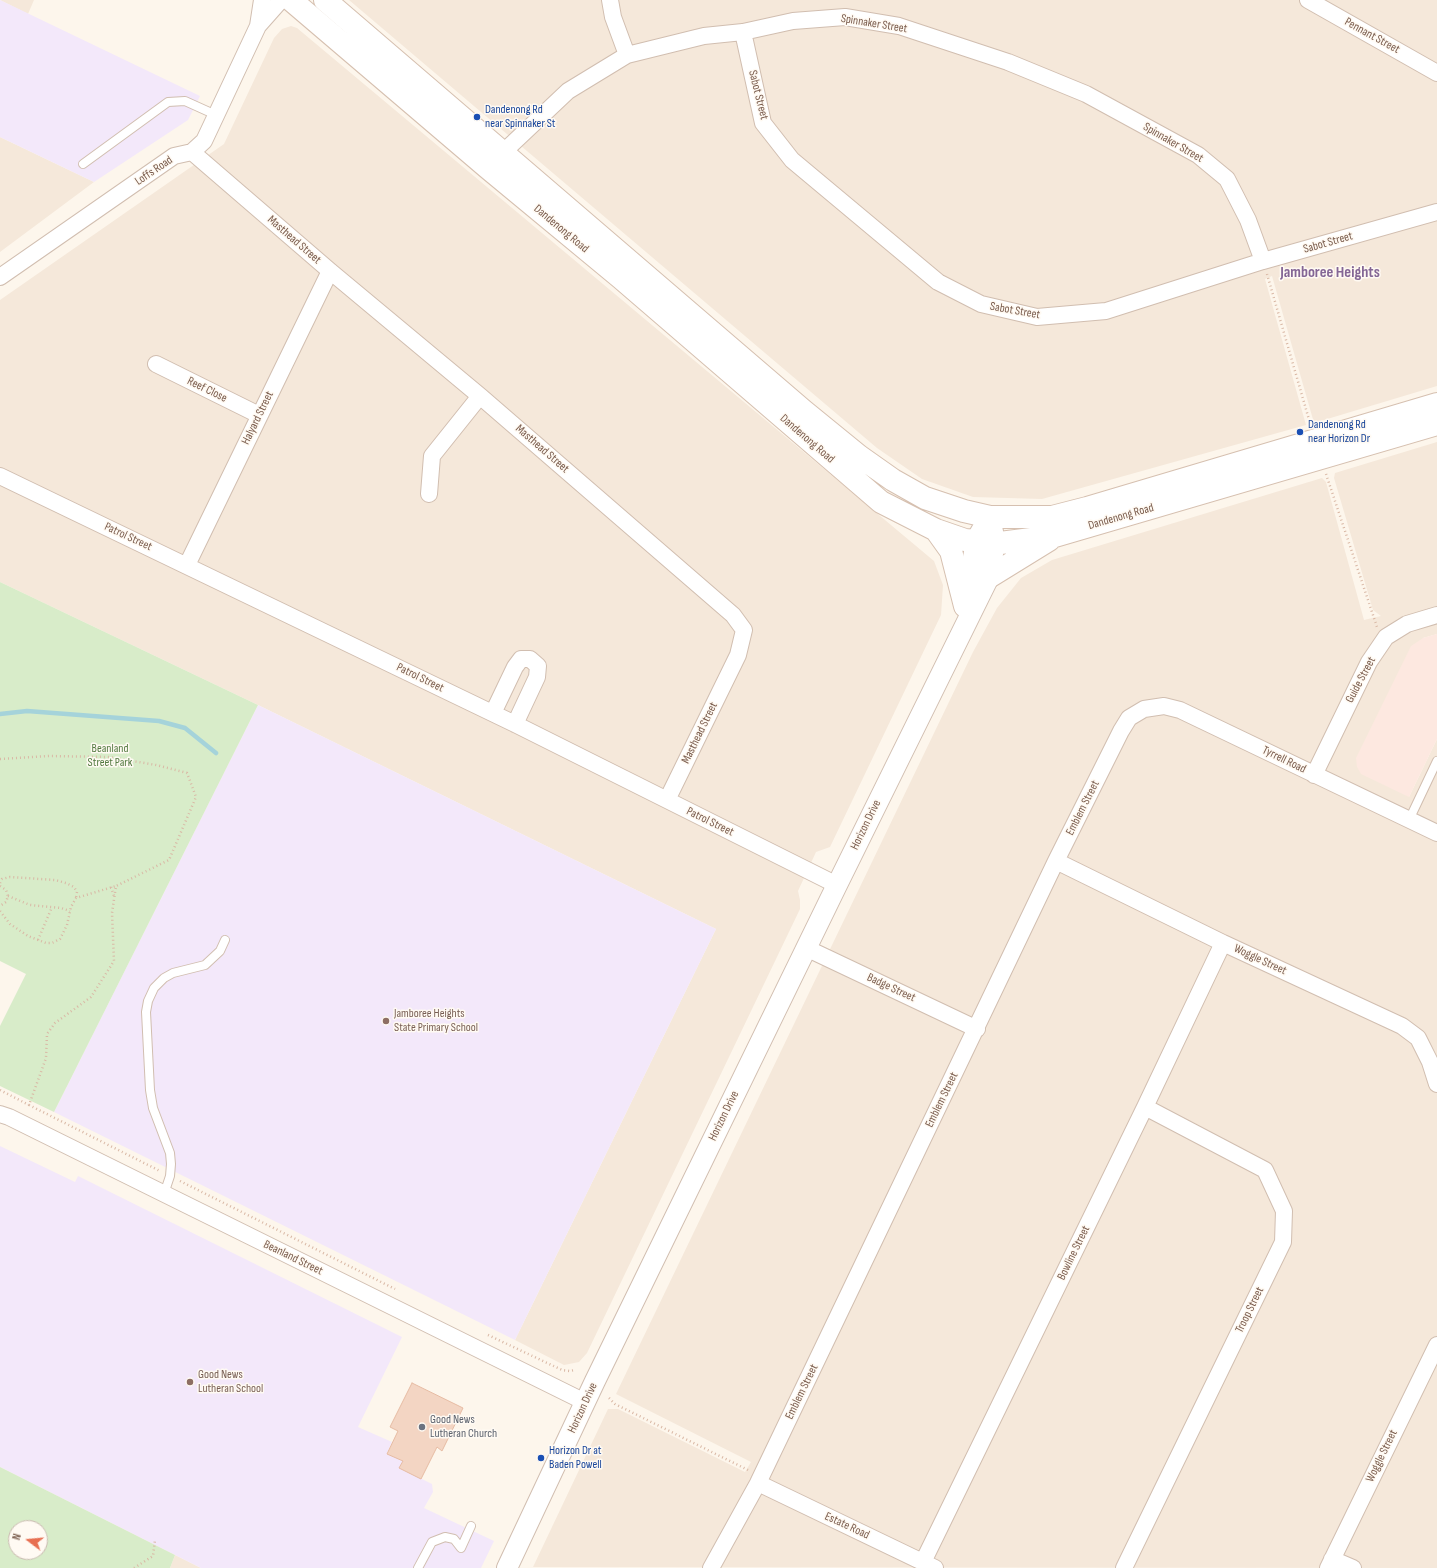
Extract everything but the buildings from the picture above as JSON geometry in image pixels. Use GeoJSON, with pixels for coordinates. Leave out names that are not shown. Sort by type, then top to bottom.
{"type":"FeatureCollection","features":[{"type":"Feature","properties":{"kind":"main road","name":"Dandenong Road"},"geometry":{"type":"LineString","coordinates":[[291,0],[488,168],[621,278],[881,502],[936,530],[965,540],[986,541],[1055,536],[1318,450],[1437,404]]}},
{"type":"Feature","properties":{"kind":"main road","name":"Dandenong Road"},"geometry":{"type":"LineString","coordinates":[[325,0],[859,456],[893,480],[925,498],[964,511],[990,517],[1052,517],[1318,450],[1437,424]]}},
{"type":"Feature","properties":{"kind":"main road"},"geometry":{"type":"LineString","coordinates":[[936,530],[951,552],[965,606]]}},
{"type":"Feature","properties":{"kind":"main road"},"geometry":{"type":"LineString","coordinates":[[989,577],[1055,536]]}},
{"type":"Feature","properties":{"kind":"street"},"geometry":{"type":"LineString","coordinates":[[258,26],[262,0]]}},
{"type":"Feature","properties":{"kind":"street"},"geometry":{"type":"LineString","coordinates":[[192,152],[204,141],[258,26],[281,0]]}},
{"type":"Feature","properties":{"kind":"street"},"geometry":{"type":"LineString","coordinates":[[610,0],[613,17],[627,55]]}},
{"type":"Feature","properties":{"kind":"street","name":"Pennant Street"},"geometry":{"type":"LineString","coordinates":[[1308,0],[1437,73]]}},
{"type":"Feature","properties":{"kind":"street","name":"Spinnaker Street"},"geometry":{"type":"LineString","coordinates":[[488,168],[568,91],[627,55],[704,36],[743,32],[793,21],[845,17],[898,26],[1008,62],[1086,94],[1198,155],[1227,179],[1248,220],[1263,261]]}},
{"type":"Feature","properties":{"kind":"street","name":"Sabot Street"},"geometry":{"type":"LineString","coordinates":[[743,32],[763,123],[792,160],[938,282],[981,304],[1037,317],[1106,311],[1263,261],[1437,212]]}},
{"type":"Feature","properties":{"kind":"street","name":"Masthead Street"},"geometry":{"type":"LineString","coordinates":[[192,152],[330,271],[480,396],[733,615],[744,630],[738,655],[667,800]]}},
{"type":"Feature","properties":{"kind":"street","name":"Loffs Road"},"geometry":{"type":"LineString","coordinates":[[0,276],[174,156],[192,152]]}},
{"type":"Feature","properties":{"kind":"street","name":"Halyard Street"},"geometry":{"type":"LineString","coordinates":[[187,565],[330,271]]}},
{"type":"Feature","properties":{"kind":"street","name":"Reef Close"},"geometry":{"type":"LineString","coordinates":[[156,364],[259,415]]}},
{"type":"Feature","properties":{"kind":"street"},"geometry":{"type":"LineString","coordinates":[[429,494],[432,456],[480,396]]}},
{"type":"Feature","properties":{"kind":"street","name":"Patrol Street"},"geometry":{"type":"LineString","coordinates":[[0,476],[493,713],[837,885]]}},
{"type":"Feature","properties":{"kind":"street","name":"Horizon Drive"},"geometry":{"type":"LineString","coordinates":[[945,666],[986,541],[990,517]]}},
{"type":"Feature","properties":{"kind":"street","name":"Horizon Drive"},"geometry":{"type":"LineString","coordinates":[[507,1568],[585,1402],[989,577],[986,541]]}},
{"type":"Feature","properties":{"kind":"street","name":"Guide Street"},"geometry":{"type":"LineString","coordinates":[[1314,775],[1369,662],[1386,637],[1407,624],[1437,615]]}},
{"type":"Feature","properties":{"kind":"street"},"geometry":{"type":"LineString","coordinates":[[493,713],[515,667],[521,659],[530,659],[538,666],[537,677],[515,724]]}},
{"type":"Feature","properties":{"kind":"street","name":"Tyrrell Road"},"geometry":{"type":"LineString","coordinates":[[1129,718],[1144,709],[1164,706],[1180,710],[1437,834]]}},
{"type":"Feature","properties":{"kind":"street","name":"Emblem Street"},"geometry":{"type":"LineString","coordinates":[[710,1568],[759,1480],[977,1029],[1056,861],[1121,731],[1129,718]]}},
{"type":"Feature","properties":{"kind":"street","name":"Woggle Street"},"geometry":{"type":"LineString","coordinates":[[1056,861],[1223,943],[1402,1026],[1418,1038],[1430,1062],[1437,1084]]}},
{"type":"Feature","properties":{"kind":"street","name":"Bowline Street"},"geometry":{"type":"LineString","coordinates":[[929,1565],[1223,943]]}},
{"type":"Feature","properties":{"kind":"street","name":"Badge Street"},"geometry":{"type":"LineString","coordinates":[[806,948],[977,1029]]}},
{"type":"Feature","properties":{"kind":"street","name":"Troop Street"},"geometry":{"type":"LineString","coordinates":[[1124,1568],[1283,1242],[1284,1211],[1265,1170],[1145,1107]]}},
{"type":"Feature","properties":{"kind":"street","name":"Beanland Street"},"geometry":{"type":"LineString","coordinates":[[0,1114],[9,1117],[585,1402]]}},
{"type":"Feature","properties":{"kind":"street","name":"Woggle Street"},"geometry":{"type":"LineString","coordinates":[[1330,1563],[1430,1376],[1437,1345]]}},
{"type":"Feature","properties":{"kind":"street","name":"Estate Road"},"geometry":{"type":"LineString","coordinates":[[759,1480],[929,1565]]}},
{"type":"Feature","properties":{"kind":"street"},"geometry":{"type":"LineString","coordinates":[[1330,1563],[1353,1568]]}},
{"type":"Feature","properties":{"kind":"lane"},"geometry":{"type":"LineString","coordinates":[[83,164],[168,102],[185,101],[216,115]]}},
{"type":"Feature","properties":{"kind":"lane"},"geometry":{"type":"LineString","coordinates":[[1409,820],[1437,762]]}},
{"type":"Feature","properties":{"kind":"lane"},"geometry":{"type":"LineString","coordinates":[[164,1194],[170,1176],[171,1164],[170,1153],[153,1108],[150,1090],[146,1012],[148,1001],[154,988],[164,978],[173,973],[205,965],[220,951],[225,940]]}},
{"type":"Feature","properties":{"kind":"lane"},"geometry":{"type":"LineString","coordinates":[[418,1568],[432,1542],[445,1537],[454,1539],[461,1548],[471,1526]]}},
{"type":"Feature","properties":{"kind":"path"},"geometry":{"type":"LineString","coordinates":[[1263,261],[1318,450],[1376,626],[1386,637]]}},
{"type":"Feature","properties":{"kind":"path"},"geometry":{"type":"LineString","coordinates":[[0,759],[49,756],[109,757],[156,765],[187,773],[196,797],[168,860],[116,886],[76,898]]}},
{"type":"Feature","properties":{"kind":"path"},"geometry":{"type":"LineString","coordinates":[[0,883],[2,879],[10,877],[55,880],[74,887],[76,892],[76,898],[70,911],[67,925],[60,939],[52,943],[28,936],[10,924],[0,911]]}},
{"type":"Feature","properties":{"kind":"path"},"geometry":{"type":"LineString","coordinates":[[0,886],[6,890],[8,896],[6,902],[0,906]]}},
{"type":"Feature","properties":{"kind":"path"},"geometry":{"type":"LineString","coordinates":[[30,1104],[46,1058],[47,1034],[55,1022],[91,997],[114,961],[112,913],[116,886]]}},
{"type":"Feature","properties":{"kind":"path"},"geometry":{"type":"LineString","coordinates":[[111,887],[115,896]]}},
{"type":"Feature","properties":{"kind":"path"},"geometry":{"type":"LineString","coordinates":[[8,896],[30,905],[52,907],[70,911]]}},
{"type":"Feature","properties":{"kind":"path"},"geometry":{"type":"LineString","coordinates":[[38,940],[52,907]]}},
{"type":"Feature","properties":{"kind":"path"},"geometry":{"type":"LineString","coordinates":[[0,1090],[399,1291]]}},
{"type":"Feature","properties":{"kind":"path"},"geometry":{"type":"LineString","coordinates":[[486,1334],[562,1370],[575,1370]]}},
{"type":"Feature","properties":{"kind":"path"},"geometry":{"type":"LineString","coordinates":[[608,1398],[615,1404],[759,1480]]}},
{"type":"Feature","properties":{"kind":"path"},"geometry":{"type":"LineString","coordinates":[[134,1568],[153,1556],[155,1540]]}},
{"type":"Feature","properties":{"kind":"shaded area"},"geometry":{"type":"Polygon","coordinates":[[[0,0],[34,0],[28,14],[0,0]]]}},
{"type":"Feature","properties":{"kind":"shaded area"},"geometry":{"type":"Polygon","coordinates":[[[0,0],[200,96],[188,120],[94,182],[0,137],[0,0]]]}},
{"type":"Feature","properties":{"kind":"shaded area"},"geometry":{"type":"Polygon","coordinates":[[[349,0],[1437,0],[1437,386],[1314,423],[1272,276],[1265,279],[1306,425],[1042,499],[973,497],[922,479],[877,448],[349,0]]]}},
{"type":"Feature","properties":{"kind":"shaded area"},"geometry":{"type":"Polygon","coordinates":[[[291,26],[297,28],[934,561],[943,585],[941,615],[830,847],[816,852],[798,891],[800,909],[587,1353],[579,1362],[564,1365],[515,1340],[716,929],[258,705],[0,582],[0,300],[224,144],[274,38],[282,29],[291,26]]]}},
{"type":"Feature","properties":{"kind":"shaded area"},"geometry":{"type":"Polygon","coordinates":[[[0,137],[94,182],[0,252],[0,137]]]}},
{"type":"Feature","properties":{"kind":"shaded area"},"geometry":{"type":"Polygon","coordinates":[[[1437,442],[1437,634],[1423,638],[1409,797],[1437,739],[1437,1568],[533,1567],[608,1409],[618,1409],[745,1472],[751,1462],[616,1394],[973,652],[997,608],[1021,578],[1052,560],[1322,478],[1326,482],[1364,620],[1381,616],[1373,610],[1334,478],[1335,473],[1437,442]]]}},
{"type":"Feature","properties":{"kind":"shaded area"},"geometry":{"type":"Polygon","coordinates":[[[1437,634],[1437,739],[1409,797],[1361,774],[1357,767],[1356,758],[1411,646],[1423,638],[1437,634]]]}},
{"type":"Feature","properties":{"kind":"shaded area","name":"Jamboree Heights State Primary School"},"geometry":{"type":"Polygon","coordinates":[[[258,705],[716,929],[515,1340],[54,1112],[258,705]]]}},
{"type":"Feature","properties":{"kind":"shaded area","name":"Good News Lutheran School"},"geometry":{"type":"Polygon","coordinates":[[[0,1146],[75,1182],[78,1176],[402,1337],[358,1427],[392,1442],[387,1453],[403,1461],[400,1468],[432,1484],[433,1492],[424,1508],[494,1541],[481,1568],[201,1568],[0,1467],[0,1146]]]}},
{"type":"Feature","properties":{"kind":"shaded area"},"geometry":{"type":"Polygon","coordinates":[[[175,1555],[201,1568],[170,1568],[175,1555]]]}},
{"type":"Feature","properties":{"kind":"green space","name":"Beanland Street Park"},"geometry":{"type":"Polygon","coordinates":[[[0,582],[258,705],[54,1112],[0,1086],[0,1026],[26,974],[0,961],[0,582]]]}},
{"type":"Feature","properties":{"kind":"green space"},"geometry":{"type":"Polygon","coordinates":[[[0,1467],[175,1555],[170,1568],[0,1568],[0,1467]]]}},
{"type":"Feature","properties":{"kind":"waterway"},"geometry":{"type":"LineString","coordinates":[[0,714],[27,711],[159,721],[185,728],[216,753]]}},
{"type":"Feature","properties":{"kind":"place","name":"Dandenong Rd near Spinnaker St"},"geometry":{"type":"Point","coordinates":[477,117]}},
{"type":"Feature","properties":{"kind":"place","name":"Dandenong Rd near Horizon Dr"},"geometry":{"type":"Point","coordinates":[1300,432]}},
{"type":"Feature","properties":{"kind":"place","name":"Jamboree Heights State Primary School"},"geometry":{"type":"Point","coordinates":[386,1021]}},
{"type":"Feature","properties":{"kind":"place","name":"Good News Lutheran School"},"geometry":{"type":"Point","coordinates":[190,1382]}},
{"type":"Feature","properties":{"kind":"place","name":"Good News Lutheran Church"},"geometry":{"type":"Point","coordinates":[422,1427]}},
{"type":"Feature","properties":{"kind":"place","name":"Horizon Dr at Baden Powell"},"geometry":{"type":"Point","coordinates":[541,1458]}},
{"type":"Feature","properties":{"kind":"district","name":"Jamboree Heights"},"geometry":{"type":"Point","coordinates":[1330,273]}}]}
